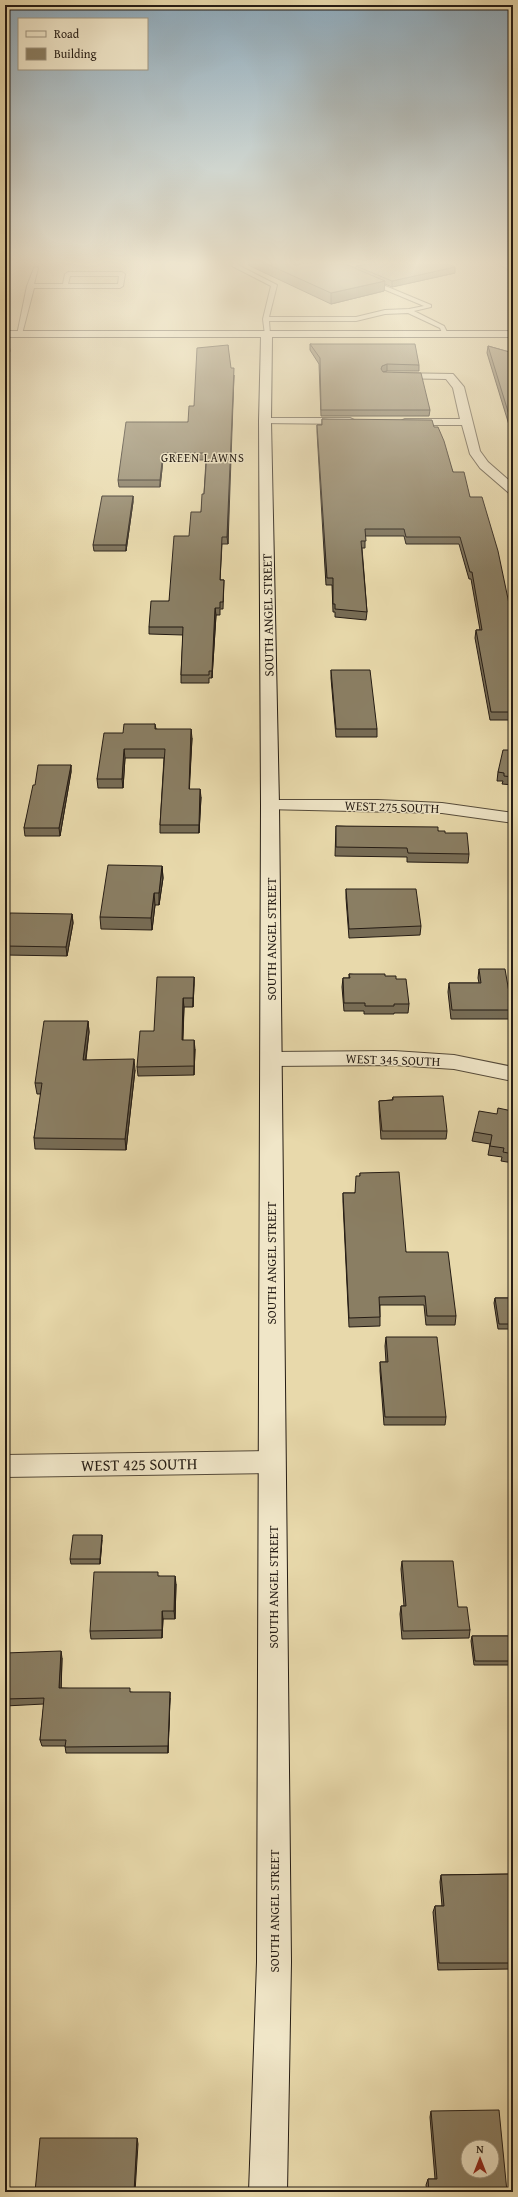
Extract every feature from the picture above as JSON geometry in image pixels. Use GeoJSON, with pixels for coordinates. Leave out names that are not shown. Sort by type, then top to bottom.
{"type":"FeatureCollection","features":[{"type":"Feature","properties":{"kind":"main road","name":"SOUTH ANGEL STREET"},"geometry":{"type":"LineString","coordinates":[[266,367],[270,805],[274,1962],[268,2192]]}},
{"type":"Feature","properties":{"kind":"street"},"geometry":{"type":"LineString","coordinates":[[387,376],[449,376],[458,387],[474,451],[484,465],[513,490]]}},
{"type":"Feature","properties":{"kind":"street"},"geometry":{"type":"LineString","coordinates":[[265,421],[364,421]]}},
{"type":"Feature","properties":{"kind":"street"},"geometry":{"type":"LineString","coordinates":[[394,422],[466,422]]}},
{"type":"Feature","properties":{"kind":"street"},"geometry":{"type":"LineString","coordinates":[[494,473],[508,470]]}},
{"type":"Feature","properties":{"kind":"street","name":"WEST 275 SOUTH"},"geometry":{"type":"LineString","coordinates":[[270,805],[378,805],[442,808],[513,818]]}},
{"type":"Feature","properties":{"kind":"street","name":"WEST 345 SOUTH"},"geometry":{"type":"LineString","coordinates":[[271,1059],[394,1058],[454,1062],[513,1074]]}},
{"type":"Feature","properties":{"kind":"street","name":"WEST 425 SOUTH"},"geometry":{"type":"LineString","coordinates":[[5,1466],[272,1462]]}},
{"type":"Feature","properties":{"kind":"building"},"geometry":{"type":"Polygon","coordinates":[[[196,367],[231,367],[231,368],[234,368],[227,537],[222,537],[220,580],[224,580],[223,602],[220,602],[220,608],[215,608],[212,671],[209,671],[209,675],[181,675],[183,627],[149,627],[151,601],[169,601],[174,536],[189,536],[191,512],[201,512],[207,453],[163,453],[160,480],[118,480],[126,422],[188,422],[189,406],[194,406],[196,367]]]}},
{"type":"Feature","properties":{"kind":"building"},"geometry":{"type":"Polygon","coordinates":[[[320,367],[382,367],[381,369],[383,372],[421,373],[430,410],[321,410],[320,367]]]}},
{"type":"Feature","properties":{"kind":"building"},"geometry":{"type":"Polygon","coordinates":[[[494,367],[513,367],[513,428],[494,367]]]}},
{"type":"Feature","properties":{"kind":"building"},"geometry":{"type":"Polygon","coordinates":[[[322,419],[432,420],[434,427],[438,427],[444,441],[453,472],[464,472],[470,497],[482,497],[498,551],[513,618],[513,712],[491,712],[476,630],[482,630],[472,572],[470,572],[460,537],[406,537],[404,529],[365,529],[366,541],[361,541],[367,612],[335,609],[335,604],[333,604],[333,578],[327,578],[317,425],[322,425],[322,419]]]}},
{"type":"Feature","properties":{"kind":"building"},"geometry":{"type":"Polygon","coordinates":[[[102,496],[133,496],[126,545],[93,545],[102,496]]]}},
{"type":"Feature","properties":{"kind":"building"},"geometry":{"type":"Polygon","coordinates":[[[331,670],[370,670],[377,729],[336,729],[331,670]]]}},
{"type":"Feature","properties":{"kind":"building"},"geometry":{"type":"Polygon","coordinates":[[[124,724],[155,724],[155,729],[191,729],[189,789],[200,789],[199,825],[160,825],[165,749],[124,749],[122,779],[97,779],[104,733],[123,733],[124,724]]]}},
{"type":"Feature","properties":{"kind":"building"},"geometry":{"type":"Polygon","coordinates":[[[503,750],[513,750],[513,777],[504,776],[504,773],[498,772],[503,750]]]}},
{"type":"Feature","properties":{"kind":"building"},"geometry":{"type":"Polygon","coordinates":[[[38,765],[71,765],[59,828],[24,828],[33,785],[35,785],[38,765]]]}},
{"type":"Feature","properties":{"kind":"building"},"geometry":{"type":"Polygon","coordinates":[[[336,826],[438,827],[438,831],[445,831],[445,833],[467,833],[469,854],[408,853],[407,848],[336,847],[336,826]]]}},
{"type":"Feature","properties":{"kind":"building"},"geometry":{"type":"Polygon","coordinates":[[[108,865],[162,866],[159,893],[154,893],[151,918],[100,917],[108,865]]]}},
{"type":"Feature","properties":{"kind":"building"},"geometry":{"type":"Polygon","coordinates":[[[346,889],[416,889],[421,926],[349,929],[346,889]]]}},
{"type":"Feature","properties":{"kind":"building"},"geometry":{"type":"Polygon","coordinates":[[[10,913],[72,914],[66,947],[5,946],[5,936],[10,913]]]}},
{"type":"Feature","properties":{"kind":"building"},"geometry":{"type":"Polygon","coordinates":[[[479,969],[505,969],[512,1010],[452,1010],[449,983],[481,983],[479,969]]]}},
{"type":"Feature","properties":{"kind":"building"},"geometry":{"type":"Polygon","coordinates":[[[349,974],[385,974],[385,976],[396,976],[396,979],[406,979],[409,1004],[394,1004],[394,1006],[365,1006],[365,1003],[344,1003],[343,978],[350,978],[349,974]]]}},
{"type":"Feature","properties":{"kind":"building"},"geometry":{"type":"Polygon","coordinates":[[[157,977],[194,977],[193,998],[183,998],[182,1040],[194,1040],[194,1066],[137,1067],[140,1031],[154,1031],[157,977]]]}},
{"type":"Feature","properties":{"kind":"building"},"geometry":{"type":"Polygon","coordinates":[[[44,1021],[88,1021],[83,1060],[134,1059],[125,1139],[34,1138],[42,1083],[35,1083],[44,1021]]]}},
{"type":"Feature","properties":{"kind":"building"},"geometry":{"type":"Polygon","coordinates":[[[443,1096],[447,1131],[382,1131],[379,1101],[393,1100],[393,1097],[443,1096]]]}},
{"type":"Feature","properties":{"kind":"building"},"geometry":{"type":"Polygon","coordinates":[[[513,1107],[513,1154],[503,1152],[504,1148],[490,1146],[492,1135],[474,1132],[479,1111],[497,1114],[498,1108],[512,1111],[513,1107]]]}},
{"type":"Feature","properties":{"kind":"building"},"geometry":{"type":"Polygon","coordinates":[[[399,1172],[406,1252],[448,1252],[456,1316],[427,1316],[425,1296],[379,1297],[380,1317],[349,1318],[343,1193],[355,1193],[356,1176],[360,1176],[360,1173],[399,1172]]]}},
{"type":"Feature","properties":{"kind":"building"},"geometry":{"type":"Polygon","coordinates":[[[495,1298],[513,1298],[513,1324],[499,1324],[495,1298]]]}},
{"type":"Feature","properties":{"kind":"building"},"geometry":{"type":"Polygon","coordinates":[[[386,1337],[437,1337],[446,1417],[385,1417],[380,1362],[388,1362],[386,1337]]]}},
{"type":"Feature","properties":{"kind":"building"},"geometry":{"type":"Polygon","coordinates":[[[73,1535],[102,1535],[100,1559],[70,1559],[73,1535]]]}},
{"type":"Feature","properties":{"kind":"building"},"geometry":{"type":"Polygon","coordinates":[[[402,1561],[453,1561],[458,1607],[467,1607],[470,1630],[403,1631],[401,1606],[406,1606],[402,1561]]]}},
{"type":"Feature","properties":{"kind":"building"},"geometry":{"type":"Polygon","coordinates":[[[94,1572],[158,1572],[158,1576],[175,1576],[174,1611],[162,1611],[162,1630],[90,1631],[94,1572]]]}},
{"type":"Feature","properties":{"kind":"building"},"geometry":{"type":"Polygon","coordinates":[[[472,1636],[513,1636],[513,1661],[475,1661],[472,1636]]]}},
{"type":"Feature","properties":{"kind":"building"},"geometry":{"type":"Polygon","coordinates":[[[61,1651],[59,1688],[130,1688],[130,1692],[170,1692],[168,1746],[65,1747],[66,1740],[40,1740],[44,1698],[5,1699],[5,1653],[61,1651]]]}},
{"type":"Feature","properties":{"kind":"building"},"geometry":{"type":"Polygon","coordinates":[[[513,1874],[513,1963],[439,1963],[435,1906],[444,1906],[441,1875],[513,1874]]]}},
{"type":"Feature","properties":{"kind":"building"},"geometry":{"type":"Polygon","coordinates":[[[499,2110],[507,2192],[429,2192],[428,2179],[437,2179],[431,2111],[499,2110]]]}},
{"type":"Feature","properties":{"kind":"building"},"geometry":{"type":"Polygon","coordinates":[[[40,2138],[137,2138],[134,2192],[35,2192],[40,2138]]]}},
{"type":"Feature","properties":{"kind":"district","name":"GREEN LAWNS"},"geometry":{"type":"Point","coordinates":[203,457]}}]}
